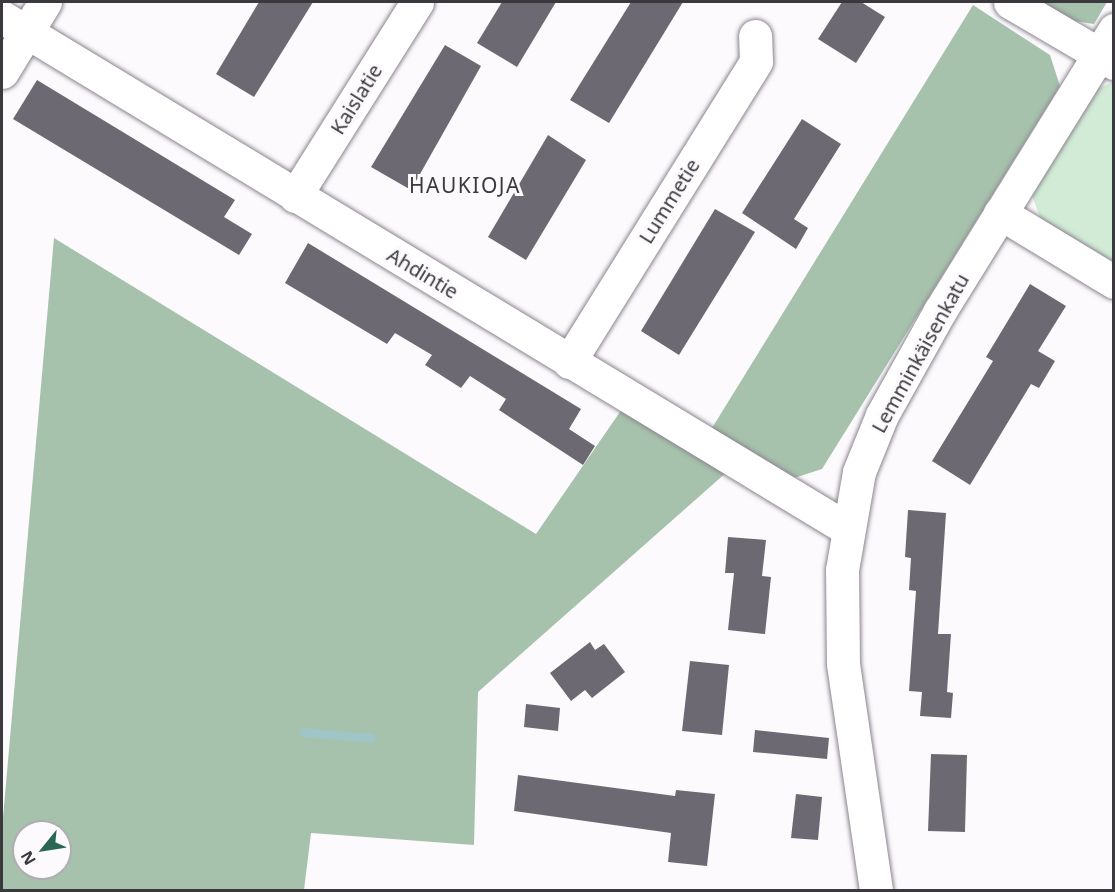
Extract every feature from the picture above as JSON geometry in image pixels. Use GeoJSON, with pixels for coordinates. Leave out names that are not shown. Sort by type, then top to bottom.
{"type":"FeatureCollection","features":[{"type":"Feature","properties":{"kind":"street"},"geometry":{"type":"LineString","coordinates":[[2,72],[14,25],[45,2]]}},
{"type":"Feature","properties":{"kind":"street","name":"Kaislatie"},"geometry":{"type":"LineString","coordinates":[[295,196],[417,2]]}},
{"type":"Feature","properties":{"kind":"street"},"geometry":{"type":"LineString","coordinates":[[1010,2],[1108,49]]}},
{"type":"Feature","properties":{"kind":"street","name":"Ahdintie"},"geometry":{"type":"LineString","coordinates":[[14,25],[846,528]]}},
{"type":"Feature","properties":{"kind":"street","name":"Lummetie"},"geometry":{"type":"LineString","coordinates":[[569,362],[756,61],[755,36]]}},
{"type":"Feature","properties":{"kind":"street","name":"Lemminkäisenkatu"},"geometry":{"type":"LineString","coordinates":[[876,891],[843,663],[846,528],[859,472],[882,415],[1000,213],[1108,49]]}},
{"type":"Feature","properties":{"kind":"street"},"geometry":{"type":"LineString","coordinates":[[1000,213],[1113,282]]}},
{"type":"Feature","properties":{"kind":"green space"},"geometry":{"type":"Polygon","coordinates":[[[1039,2],[1107,2],[1094,24],[1061,19],[1039,2]]]}},
{"type":"Feature","properties":{"kind":"green space"},"geometry":{"type":"Polygon","coordinates":[[[973,5],[1050,55],[1060,86],[822,469],[794,478],[712,428],[973,5]]]}},
{"type":"Feature","properties":{"kind":"green space"},"geometry":{"type":"Polygon","coordinates":[[[1113,82],[1113,262],[1040,218],[1031,192],[1090,92],[1113,82]]]}},
{"type":"Feature","properties":{"kind":"green space"},"geometry":{"type":"Polygon","coordinates":[[[54,238],[536,534],[622,409],[728,471],[478,692],[474,845],[311,833],[304,890],[2,890],[2,829],[54,238]]]}},
{"type":"Feature","properties":{"kind":"building"},"geometry":{"type":"Polygon","coordinates":[[[259,2],[313,2],[254,97],[216,74],[259,2]]]}},
{"type":"Feature","properties":{"kind":"building"},"geometry":{"type":"Polygon","coordinates":[[[502,2],[556,2],[517,67],[477,43],[502,2]]]}},
{"type":"Feature","properties":{"kind":"building"},"geometry":{"type":"Polygon","coordinates":[[[631,2],[683,2],[609,123],[570,100],[631,2]]]}},
{"type":"Feature","properties":{"kind":"building"},"geometry":{"type":"Polygon","coordinates":[[[842,2],[861,2],[885,17],[856,63],[818,39],[842,2]]]}},
{"type":"Feature","properties":{"kind":"building"},"geometry":{"type":"Polygon","coordinates":[[[445,45],[481,66],[411,190],[371,167],[445,45]]]}},
{"type":"Feature","properties":{"kind":"building"},"geometry":{"type":"Polygon","coordinates":[[[37,80],[235,200],[224,217],[252,234],[239,255],[13,119],[37,80]]]}},
{"type":"Feature","properties":{"kind":"building"},"geometry":{"type":"Polygon","coordinates":[[[802,119],[841,144],[794,219],[808,228],[796,249],[742,213],[802,119]]]}},
{"type":"Feature","properties":{"kind":"building"},"geometry":{"type":"Polygon","coordinates":[[[548,135],[586,160],[526,260],[488,237],[548,135]]]}},
{"type":"Feature","properties":{"kind":"building"},"geometry":{"type":"Polygon","coordinates":[[[715,209],[755,232],[679,355],[641,331],[715,209]]]}},
{"type":"Feature","properties":{"kind":"building"},"geometry":{"type":"Polygon","coordinates":[[[308,243],[581,409],[569,429],[595,446],[583,465],[499,410],[506,399],[470,376],[461,388],[425,365],[432,355],[395,333],[387,344],[285,283],[308,243]]]}},
{"type":"Feature","properties":{"kind":"building"},"geometry":{"type":"Polygon","coordinates":[[[1030,284],[1066,306],[1038,351],[1055,361],[1039,388],[1031,384],[970,485],[932,461],[993,361],[986,357],[1030,284]]]}},
{"type":"Feature","properties":{"kind":"building"},"geometry":{"type":"Polygon","coordinates":[[[908,510],[946,513],[938,634],[951,634],[947,692],[953,693],[951,718],[920,716],[922,692],[909,691],[916,591],[909,590],[911,558],[905,557],[908,510]]]}},
{"type":"Feature","properties":{"kind":"building"},"geometry":{"type":"Polygon","coordinates":[[[728,537],[766,540],[762,576],[771,577],[765,634],[728,630],[734,573],[725,573],[728,537]]]}},
{"type":"Feature","properties":{"kind":"building"},"geometry":{"type":"Polygon","coordinates":[[[590,642],[595,650],[604,644],[625,672],[592,698],[585,690],[571,701],[550,673],[590,642]]]}},
{"type":"Feature","properties":{"kind":"building"},"geometry":{"type":"Polygon","coordinates":[[[690,661],[729,665],[722,735],[682,731],[690,661]]]}},
{"type":"Feature","properties":{"kind":"building"},"geometry":{"type":"Polygon","coordinates":[[[526,704],[560,708],[558,731],[524,727],[526,704]]]}},
{"type":"Feature","properties":{"kind":"building"},"geometry":{"type":"Polygon","coordinates":[[[755,730],[829,738],[827,759],[753,752],[755,730]]]}},
{"type":"Feature","properties":{"kind":"building"},"geometry":{"type":"Polygon","coordinates":[[[931,754],[967,755],[965,832],[928,831],[931,754]]]}},
{"type":"Feature","properties":{"kind":"building"},"geometry":{"type":"Polygon","coordinates":[[[518,775],[675,796],[676,790],[715,794],[707,866],[668,862],[671,833],[514,811],[518,775]]]}},
{"type":"Feature","properties":{"kind":"building"},"geometry":{"type":"Polygon","coordinates":[[[796,794],[822,797],[818,840],[791,838],[796,794]]]}},
{"type":"Feature","properties":{"kind":"waterway"},"geometry":{"type":"LineString","coordinates":[[303,732],[371,738]]}},
{"type":"Feature","properties":{"kind":"district","name":"HAUKIOJA"},"geometry":{"type":"Point","coordinates":[465,185]}}]}
